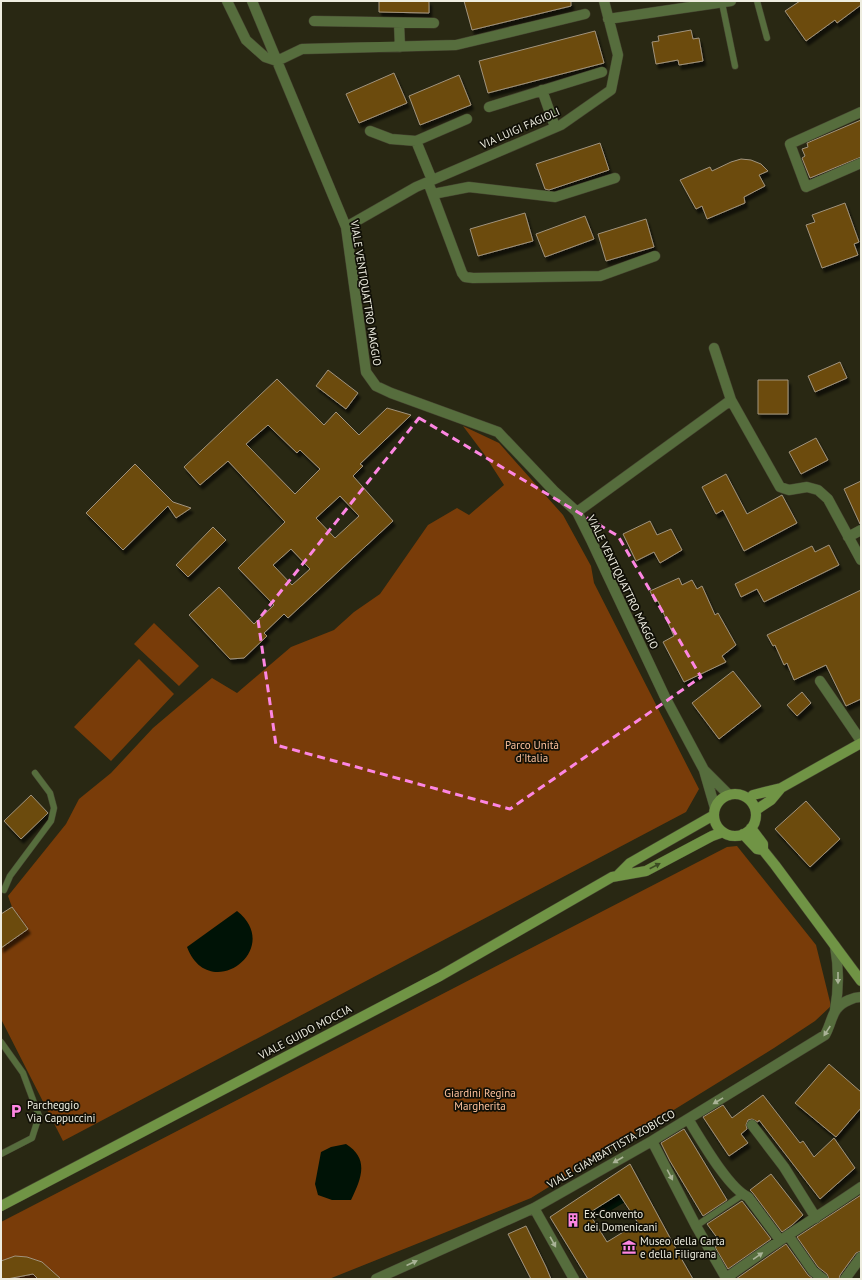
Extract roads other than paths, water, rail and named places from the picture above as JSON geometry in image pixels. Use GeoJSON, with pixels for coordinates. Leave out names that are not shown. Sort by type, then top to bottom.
{"type":"FeatureCollection","features":[{"type":"Feature","properties":{"kind":"main road"},"geometry":{"type":"LineString","coordinates":[[749,799],[753,795],[781,788],[861,742]]}},
{"type":"Feature","properties":{"kind":"main road"},"geometry":{"type":"LineString","coordinates":[[756,810],[771,800],[781,788]]}},
{"type":"Feature","properties":{"kind":"main road"},"geometry":{"type":"LineString","coordinates":[[714,812],[715,822],[718,828],[723,832],[736,836],[747,831],[756,818],[756,810],[753,804],[743,795],[729,795]]}},
{"type":"Feature","properties":{"kind":"main road","name":"VIALE GUIDO MOCCIA"},"geometry":{"type":"LineString","coordinates":[[618,875],[630,863],[714,812],[718,802],[729,795]]}},
{"type":"Feature","properties":{"kind":"main road"},"geometry":{"type":"LineString","coordinates":[[747,831],[763,844],[763,850],[861,981]]}},
{"type":"Feature","properties":{"kind":"main road","name":"VIALE GUIDO MOCCIA"},"geometry":{"type":"LineString","coordinates":[[1,1206],[440,976],[605,881],[618,875],[646,871],[712,836],[723,832]]}},
{"type":"Feature","properties":{"kind":"street"},"geometry":{"type":"LineString","coordinates":[[227,1],[246,40],[265,57],[277,61],[302,49],[456,45],[585,14]]}},
{"type":"Feature","properties":{"kind":"street","name":"VIALE VENTIQUATTRO MAGGIO"},"geometry":{"type":"LineString","coordinates":[[252,1],[346,227],[366,372],[376,386],[391,393],[498,432],[554,491],[577,512],[592,540],[665,697],[704,770],[714,812]]}},
{"type":"Feature","properties":{"kind":"street","name":"VIA LUIGI FAGIOLI"},"geometry":{"type":"LineString","coordinates":[[346,227],[416,187],[561,125],[610,90],[618,55],[604,1]]}},
{"type":"Feature","properties":{"kind":"street"},"geometry":{"type":"LineString","coordinates":[[608,19],[727,2]]}},
{"type":"Feature","properties":{"kind":"street"},"geometry":{"type":"LineString","coordinates":[[314,21],[434,23]]}},
{"type":"Feature","properties":{"kind":"street"},"geometry":{"type":"LineString","coordinates":[[400,23],[400,47]]}},
{"type":"Feature","properties":{"kind":"street"},"geometry":{"type":"LineString","coordinates":[[489,107],[602,72]]}},
{"type":"Feature","properties":{"kind":"street"},"geometry":{"type":"LineString","coordinates":[[542,90],[555,127]]}},
{"type":"Feature","properties":{"kind":"street"},"geometry":{"type":"LineString","coordinates":[[861,112],[790,144],[806,187],[861,163]]}},
{"type":"Feature","properties":{"kind":"street"},"geometry":{"type":"LineString","coordinates":[[370,131],[391,139],[416,141],[467,119]]}},
{"type":"Feature","properties":{"kind":"street"},"geometry":{"type":"LineString","coordinates":[[416,141],[433,194],[462,273],[465,277],[600,276],[655,256]]}},
{"type":"Feature","properties":{"kind":"street"},"geometry":{"type":"LineString","coordinates":[[433,194],[469,187],[555,198],[615,178]]}},
{"type":"Feature","properties":{"kind":"street"},"geometry":{"type":"LineString","coordinates":[[714,348],[731,400],[780,487],[789,490],[807,487],[818,490],[828,499],[861,560]]}},
{"type":"Feature","properties":{"kind":"street"},"geometry":{"type":"LineString","coordinates":[[577,512],[731,400]]}},
{"type":"Feature","properties":{"kind":"street"},"geometry":{"type":"LineString","coordinates":[[848,537],[861,530]]}},
{"type":"Feature","properties":{"kind":"street"},"geometry":{"type":"LineString","coordinates":[[820,681],[861,742]]}},
{"type":"Feature","properties":{"kind":"street","name":"VIALE VENTIQUATTRO MAGGIO"},"geometry":{"type":"LineString","coordinates":[[704,770],[729,795]]}},
{"type":"Feature","properties":{"kind":"street","name":"VIALE GIAMBATTISTA ZOBICCO"},"geometry":{"type":"LineString","coordinates":[[376,1279],[534,1208],[652,1141],[825,1036],[830,1027],[838,995],[839,981],[835,946]]}},
{"type":"Feature","properties":{"kind":"street"},"geometry":{"type":"LineString","coordinates":[[834,1010],[842,1003],[861,996]]}},
{"type":"Feature","properties":{"kind":"street"},"geometry":{"type":"LineString","coordinates":[[688,1119],[723,1173],[742,1195],[748,1197],[813,1271],[824,1279]]}},
{"type":"Feature","properties":{"kind":"street"},"geometry":{"type":"LineString","coordinates":[[752,1125],[784,1167],[816,1218]]}},
{"type":"Feature","properties":{"kind":"street"},"geometry":{"type":"LineString","coordinates":[[652,1141],[696,1226],[726,1279],[784,1238],[861,1187]]}},
{"type":"Feature","properties":{"kind":"street"},"geometry":{"type":"LineString","coordinates":[[534,1208],[574,1279]]}},
{"type":"Feature","properties":{"kind":"street"},"geometry":{"type":"LineString","coordinates":[[845,1279],[861,1257]]}},
{"type":"Feature","properties":{"kind":"lane"},"geometry":{"type":"LineString","coordinates":[[758,1],[767,38]]}},
{"type":"Feature","properties":{"kind":"lane"},"geometry":{"type":"LineString","coordinates":[[727,2],[735,66]]}},
{"type":"Feature","properties":{"kind":"lane"},"geometry":{"type":"LineString","coordinates":[[4,890],[10,876],[51,821],[54,808],[50,793],[35,773]]}},
{"type":"Feature","properties":{"kind":"lane"},"geometry":{"type":"LineString","coordinates":[[1,1042],[23,1073],[39,1116],[32,1138],[1,1154]]}},
{"type":"Feature","properties":{"kind":"lane"},"geometry":{"type":"LineString","coordinates":[[696,1226],[742,1195]]}},
{"type":"Feature","properties":{"kind":"place","name":"Parcheggio Via Cappuccini"},"geometry":{"type":"Point","coordinates":[16,1111]}},
{"type":"Feature","properties":{"kind":"place","name":"Ex-Convento dei Domenicani"},"geometry":{"type":"Point","coordinates":[573,1220]}},
{"type":"Feature","properties":{"kind":"place","name":"Museo della Carta e della Filigrana"},"geometry":{"type":"Point","coordinates":[629,1247]}},
{"type":"Feature","properties":{"kind":"park label","name":"Parco Unità d'Italia"},"geometry":{"type":"Point","coordinates":[532,751]}},
{"type":"Feature","properties":{"kind":"park label","name":"Giardini Regina Margherita"},"geometry":{"type":"Point","coordinates":[480,1099]}}]}
